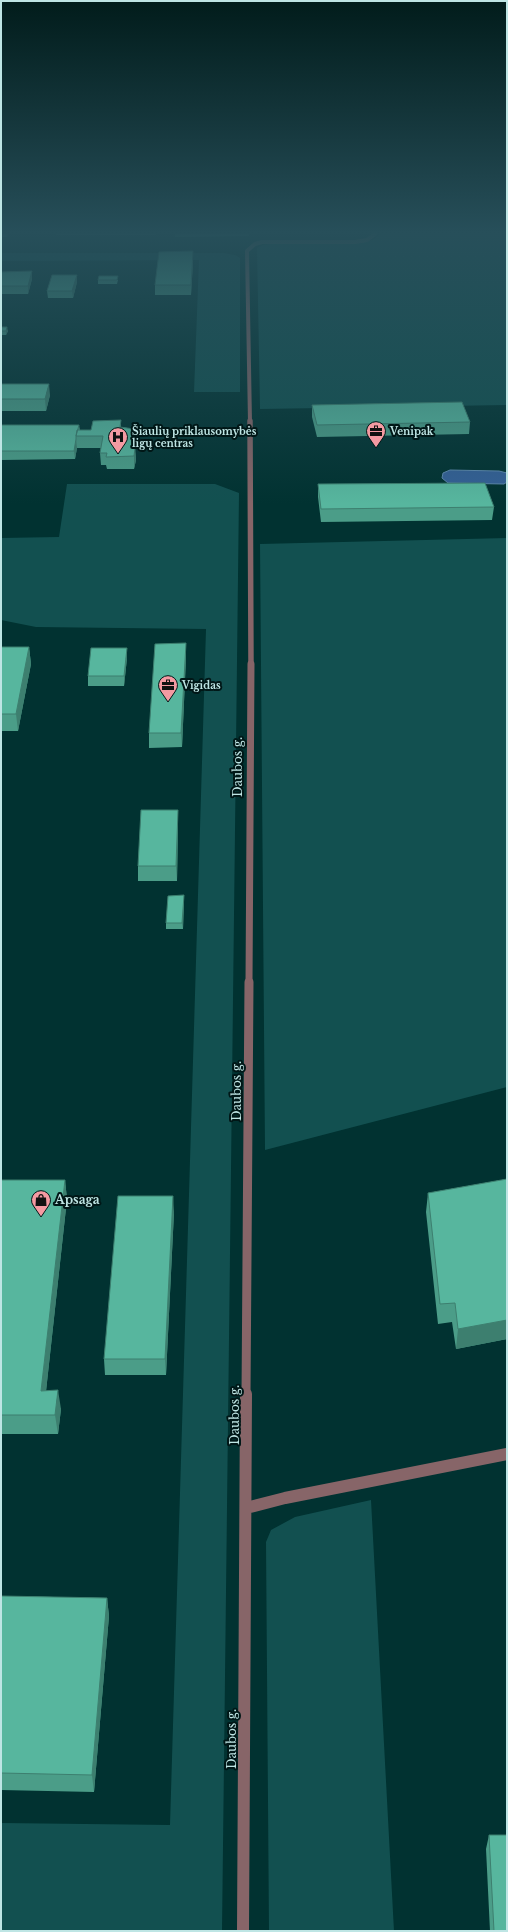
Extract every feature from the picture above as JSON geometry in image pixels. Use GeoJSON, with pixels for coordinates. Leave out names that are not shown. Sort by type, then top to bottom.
{"type":"FeatureCollection","features":[{"type":"Feature","properties":{"kind":"street","name":"Daubos g."},"geometry":{"type":"LineString","coordinates":[[243,1931],[251,636],[249,324]]}},
{"type":"Feature","properties":{"kind":"street"},"geometry":{"type":"LineString","coordinates":[[246,1508],[285,1498],[507,1454]]}},
{"type":"Feature","properties":{"kind":"shaded area"},"geometry":{"type":"Polygon","coordinates":[[[197,324],[240,324],[240,392],[194,392],[197,324]]]}},
{"type":"Feature","properties":{"kind":"shaded area"},"geometry":{"type":"Polygon","coordinates":[[[258,324],[507,324],[507,405],[260,409],[258,324]]]}},
{"type":"Feature","properties":{"kind":"shaded area"},"geometry":{"type":"Polygon","coordinates":[[[67,484],[215,484],[239,493],[222,1931],[1,1931],[1,1823],[170,1825],[206,629],[36,627],[1,620],[1,538],[59,537],[67,484]]]}},
{"type":"Feature","properties":{"kind":"shaded area"},"geometry":{"type":"Polygon","coordinates":[[[507,538],[507,1087],[265,1150],[260,544],[507,538]]]}},
{"type":"Feature","properties":{"kind":"shaded area"},"geometry":{"type":"Polygon","coordinates":[[[371,1500],[394,1931],[269,1931],[266,1542],[271,1530],[295,1517],[371,1500]]]}},
{"type":"Feature","properties":{"kind":"water"},"geometry":{"type":"Polygon","coordinates":[[[450,470],[499,471],[507,473],[507,482],[504,484],[448,483],[442,478],[443,473],[450,470]]]}},
{"type":"Feature","properties":{"kind":"building"},"geometry":{"type":"Polygon","coordinates":[[[1,327],[7,327],[6,331],[1,331],[1,327]]]}},
{"type":"Feature","properties":{"kind":"building"},"geometry":{"type":"Polygon","coordinates":[[[1,384],[49,384],[45,399],[1,399],[1,384]]]}},
{"type":"Feature","properties":{"kind":"building"},"geometry":{"type":"Polygon","coordinates":[[[462,402],[470,422],[317,425],[312,405],[462,402]]]}},
{"type":"Feature","properties":{"kind":"building"},"geometry":{"type":"Polygon","coordinates":[[[121,420],[120,427],[134,429],[132,448],[135,448],[134,456],[106,457],[107,453],[100,453],[103,436],[76,436],[77,430],[91,430],[93,421],[121,420]]]}},
{"type":"Feature","properties":{"kind":"building"},"geometry":{"type":"Polygon","coordinates":[[[1,425],[79,425],[74,451],[1,451],[1,425]]]}},
{"type":"Feature","properties":{"kind":"building"},"geometry":{"type":"Polygon","coordinates":[[[485,483],[494,507],[321,509],[318,484],[485,483]]]}},
{"type":"Feature","properties":{"kind":"building","name":"Vigidas"},"geometry":{"type":"Polygon","coordinates":[[[186,643],[181,733],[149,733],[155,644],[186,643]]]}},
{"type":"Feature","properties":{"kind":"building"},"geometry":{"type":"Polygon","coordinates":[[[1,647],[29,647],[16,714],[1,714],[1,647]]]}},
{"type":"Feature","properties":{"kind":"building"},"geometry":{"type":"Polygon","coordinates":[[[91,648],[127,648],[124,676],[88,676],[91,648]]]}},
{"type":"Feature","properties":{"kind":"building"},"geometry":{"type":"Polygon","coordinates":[[[141,810],[178,810],[176,866],[138,866],[141,810]]]}},
{"type":"Feature","properties":{"kind":"building"},"geometry":{"type":"Polygon","coordinates":[[[184,895],[182,923],[166,923],[168,896],[184,895]]]}},
{"type":"Feature","properties":{"kind":"building"},"geometry":{"type":"Polygon","coordinates":[[[507,1179],[507,1320],[458,1329],[455,1303],[440,1304],[428,1193],[507,1179]]]}},
{"type":"Feature","properties":{"kind":"building"},"geometry":{"type":"Polygon","coordinates":[[[1,1180],[65,1180],[41,1391],[58,1390],[55,1415],[1,1415],[1,1180]]]}},
{"type":"Feature","properties":{"kind":"building"},"geometry":{"type":"Polygon","coordinates":[[[118,1196],[173,1196],[165,1359],[104,1359],[118,1196]]]}},
{"type":"Feature","properties":{"kind":"building"},"geometry":{"type":"Polygon","coordinates":[[[1,1596],[107,1598],[92,1775],[1,1773],[1,1596]]]}},
{"type":"Feature","properties":{"kind":"building"},"geometry":{"type":"Polygon","coordinates":[[[489,1835],[507,1835],[507,1931],[494,1931],[489,1835]]]}},
{"type":"Feature","properties":{"kind":"place","name":"Venipak"},"geometry":{"type":"Point","coordinates":[376,448]}},
{"type":"Feature","properties":{"kind":"place","name":"Šiaulių priklausomybės ligų centras"},"geometry":{"type":"Point","coordinates":[118,454]}},
{"type":"Feature","properties":{"kind":"place","name":"Vigidas"},"geometry":{"type":"Point","coordinates":[168,702]}},
{"type":"Feature","properties":{"kind":"place","name":"Apsaga"},"geometry":{"type":"Point","coordinates":[41,1217]}}]}
